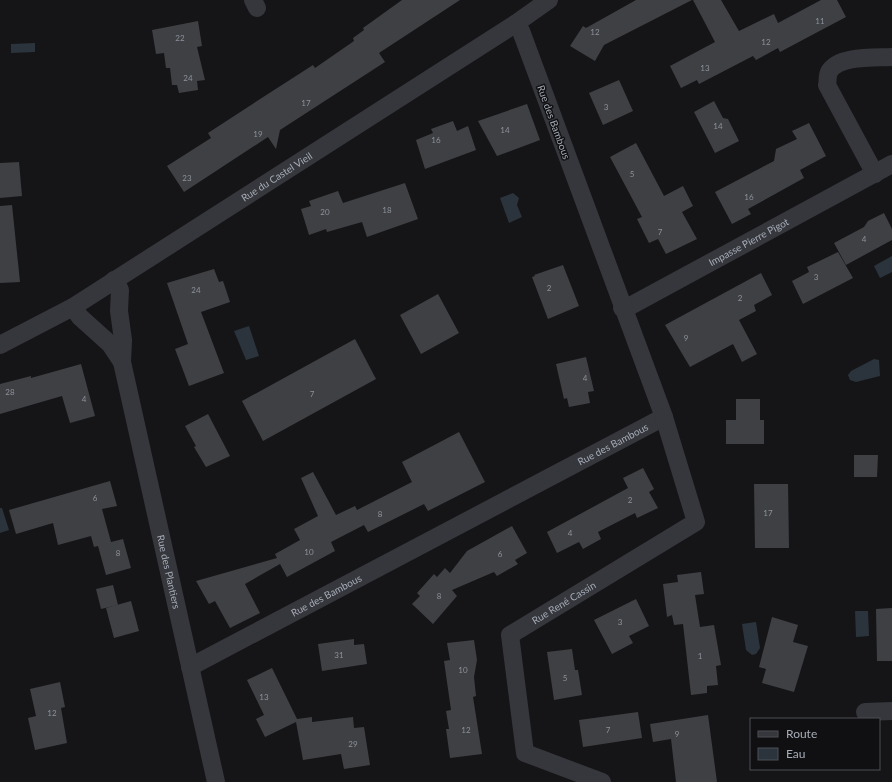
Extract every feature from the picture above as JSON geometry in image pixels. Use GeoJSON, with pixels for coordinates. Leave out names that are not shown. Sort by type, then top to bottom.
{"type":"FeatureCollection","features":[{"type":"Feature","properties":{"kind":"street","name":"Rue du Castel Vieil"},"geometry":{"type":"LineString","coordinates":[[0,346],[73,307],[515,24],[549,0]]}},
{"type":"Feature","properties":{"kind":"street","name":"Rue des Bambous"},"geometry":{"type":"LineString","coordinates":[[190,667],[664,417],[622,308],[521,31],[515,24]]}},
{"type":"Feature","properties":{"kind":"street"},"geometry":{"type":"LineString","coordinates":[[874,174],[827,85],[828,73],[839,62],[865,58],[892,57]]}},
{"type":"Feature","properties":{"kind":"street","name":"Impasse Pierre Pigot"},"geometry":{"type":"LineString","coordinates":[[622,308],[632,305],[892,164]]}},
{"type":"Feature","properties":{"kind":"street","name":"Rue des Plantiers"},"geometry":{"type":"LineString","coordinates":[[114,280],[120,290],[119,311],[123,340],[122,362],[216,782]]}},
{"type":"Feature","properties":{"kind":"street","name":"Rue des Plantiers"},"geometry":{"type":"LineString","coordinates":[[73,307],[80,317],[110,344],[122,362]]}},
{"type":"Feature","properties":{"kind":"street","name":"Rue René Cassin"},"geometry":{"type":"LineString","coordinates":[[602,782],[524,753],[510,635],[696,522],[664,417]]}},
{"type":"Feature","properties":{"kind":"street"},"geometry":{"type":"LineString","coordinates":[[865,712],[892,710]]}},
{"type":"Feature","properties":{"kind":"water"},"geometry":{"type":"Polygon","coordinates":[[[35,43],[35,52],[11,53],[11,44],[35,43]]]}},
{"type":"Feature","properties":{"kind":"water"},"geometry":{"type":"Polygon","coordinates":[[[513,193],[519,198],[517,205],[522,217],[509,223],[500,198],[513,193]]]}},
{"type":"Feature","properties":{"kind":"water"},"geometry":{"type":"Polygon","coordinates":[[[892,256],[892,272],[880,278],[874,266],[892,256]]]}},
{"type":"Feature","properties":{"kind":"water"},"geometry":{"type":"Polygon","coordinates":[[[249,326],[259,356],[246,360],[234,331],[249,326]]]}},
{"type":"Feature","properties":{"kind":"water"},"geometry":{"type":"Polygon","coordinates":[[[874,359],[879,360],[880,376],[856,382],[850,380],[848,375],[851,371],[874,359]]]}},
{"type":"Feature","properties":{"kind":"water"},"geometry":{"type":"Polygon","coordinates":[[[0,508],[2,508],[9,530],[0,533],[0,508]]]}},
{"type":"Feature","properties":{"kind":"water"},"geometry":{"type":"Polygon","coordinates":[[[855,611],[868,611],[869,636],[856,637],[855,611]]]}},
{"type":"Feature","properties":{"kind":"water"},"geometry":{"type":"Polygon","coordinates":[[[756,622],[760,648],[756,654],[752,655],[746,650],[742,624],[756,622]]]}},
{"type":"Feature","properties":{"kind":"building"},"geometry":{"type":"Polygon","coordinates":[[[402,0],[460,0],[379,53],[385,62],[280,130],[276,149],[268,137],[184,192],[167,166],[211,138],[208,133],[313,65],[315,68],[354,41],[353,38],[364,30],[363,28],[402,0]]]}},
{"type":"Feature","properties":{"kind":"building"},"geometry":{"type":"Polygon","coordinates":[[[636,0],[692,0],[604,45],[595,61],[570,46],[583,26],[586,28],[636,0]]]}},
{"type":"Feature","properties":{"kind":"building"},"geometry":{"type":"Polygon","coordinates":[[[693,0],[721,0],[739,31],[774,14],[778,23],[821,0],[837,0],[846,17],[780,52],[778,48],[756,60],[753,56],[699,84],[697,80],[681,88],[670,66],[715,42],[693,0]]]}},
{"type":"Feature","properties":{"kind":"building"},"geometry":{"type":"Polygon","coordinates":[[[198,21],[202,46],[197,47],[205,80],[197,81],[198,90],[179,93],[177,85],[172,85],[170,68],[166,68],[164,53],[156,54],[152,30],[198,21]]]}},
{"type":"Feature","properties":{"kind":"building"},"geometry":{"type":"Polygon","coordinates":[[[619,80],[633,111],[603,125],[589,93],[619,80]]]}},
{"type":"Feature","properties":{"kind":"building"},"geometry":{"type":"Polygon","coordinates":[[[714,101],[723,118],[728,119],[739,141],[715,153],[694,112],[714,101]]]}},
{"type":"Feature","properties":{"kind":"building"},"geometry":{"type":"Polygon","coordinates":[[[527,104],[540,140],[497,156],[478,121],[527,104]]]}},
{"type":"Feature","properties":{"kind":"building"},"geometry":{"type":"Polygon","coordinates":[[[453,121],[457,131],[468,126],[476,150],[425,169],[416,140],[433,133],[431,129],[453,121]]]}},
{"type":"Feature","properties":{"kind":"building"},"geometry":{"type":"Polygon","coordinates":[[[809,123],[826,156],[800,170],[804,178],[748,209],[751,214],[732,224],[715,192],[774,161],[776,149],[797,139],[792,131],[809,123]]]}},
{"type":"Feature","properties":{"kind":"building"},"geometry":{"type":"Polygon","coordinates":[[[636,143],[664,196],[683,186],[693,206],[682,212],[697,239],[666,254],[658,239],[649,243],[637,219],[642,217],[610,157],[636,143]]]}},
{"type":"Feature","properties":{"kind":"building"},"geometry":{"type":"Polygon","coordinates":[[[19,162],[22,196],[0,198],[0,163],[19,162]]]}},
{"type":"Feature","properties":{"kind":"building"},"geometry":{"type":"Polygon","coordinates":[[[405,183],[418,219],[367,237],[362,222],[327,232],[326,229],[309,235],[301,209],[311,206],[309,201],[338,191],[343,203],[405,183]]]}},
{"type":"Feature","properties":{"kind":"building"},"geometry":{"type":"Polygon","coordinates":[[[12,205],[20,282],[0,283],[0,206],[12,205]]]}},
{"type":"Feature","properties":{"kind":"building"},"geometry":{"type":"Polygon","coordinates":[[[884,213],[892,229],[892,240],[846,265],[834,243],[864,227],[868,221],[884,213]]]}},
{"type":"Feature","properties":{"kind":"building"},"geometry":{"type":"Polygon","coordinates":[[[838,252],[853,278],[803,304],[792,281],[809,272],[807,267],[838,252]]]}},
{"type":"Feature","properties":{"kind":"building"},"geometry":{"type":"Polygon","coordinates":[[[563,265],[579,306],[548,319],[532,277],[563,265]]]}},
{"type":"Feature","properties":{"kind":"building"},"geometry":{"type":"Polygon","coordinates":[[[214,269],[219,282],[223,281],[230,302],[201,312],[224,373],[189,386],[175,349],[188,344],[167,283],[214,269]]]}},
{"type":"Feature","properties":{"kind":"building"},"geometry":{"type":"Polygon","coordinates":[[[761,273],[772,295],[754,305],[756,311],[739,320],[757,354],[742,362],[733,344],[690,367],[665,325],[761,273]]]}},
{"type":"Feature","properties":{"kind":"building"},"geometry":{"type":"Polygon","coordinates":[[[438,294],[459,333],[421,354],[400,315],[438,294]]]}},
{"type":"Feature","properties":{"kind":"building"},"geometry":{"type":"Polygon","coordinates":[[[355,339],[376,379],[263,441],[242,401],[355,339]]]}},
{"type":"Feature","properties":{"kind":"building"},"geometry":{"type":"Polygon","coordinates":[[[586,357],[594,391],[588,392],[590,403],[569,407],[567,398],[564,399],[556,364],[586,357]]]}},
{"type":"Feature","properties":{"kind":"building"},"geometry":{"type":"Polygon","coordinates":[[[81,364],[95,416],[70,423],[62,396],[0,414],[0,384],[31,376],[31,378],[81,364]]]}},
{"type":"Feature","properties":{"kind":"building"},"geometry":{"type":"Polygon","coordinates":[[[736,399],[760,399],[760,420],[764,420],[764,444],[726,444],[726,420],[736,420],[736,399]]]}},
{"type":"Feature","properties":{"kind":"building"},"geometry":{"type":"Polygon","coordinates":[[[208,414],[230,456],[206,467],[194,447],[196,446],[185,426],[208,414]]]}},
{"type":"Feature","properties":{"kind":"building"},"geometry":{"type":"Polygon","coordinates":[[[459,432],[485,482],[428,511],[424,504],[368,532],[364,525],[331,542],[335,551],[287,577],[280,564],[245,584],[260,613],[230,628],[215,601],[209,604],[196,581],[277,558],[275,554],[300,540],[294,529],[318,516],[301,478],[313,472],[336,515],[355,506],[357,510],[412,482],[402,462],[459,432]]]}},
{"type":"Feature","properties":{"kind":"building"},"geometry":{"type":"Polygon","coordinates":[[[854,455],[878,455],[877,477],[854,477],[854,455]]]}},
{"type":"Feature","properties":{"kind":"building"},"geometry":{"type":"Polygon","coordinates":[[[643,468],[654,489],[649,492],[658,508],[637,518],[635,513],[598,532],[601,539],[583,549],[579,542],[557,553],[547,532],[628,488],[623,478],[643,468]]]}},
{"type":"Feature","properties":{"kind":"building"},"geometry":{"type":"Polygon","coordinates":[[[110,481],[117,506],[102,509],[111,542],[123,539],[131,568],[106,575],[98,546],[94,547],[91,536],[58,545],[53,523],[16,534],[9,510],[110,481]]]}},
{"type":"Feature","properties":{"kind":"building"},"geometry":{"type":"Polygon","coordinates":[[[754,484],[788,484],[789,548],[755,548],[754,484]]]}},
{"type":"Feature","properties":{"kind":"building"},"geometry":{"type":"Polygon","coordinates":[[[512,526],[527,553],[515,560],[518,564],[497,576],[494,572],[452,590],[457,596],[433,624],[412,604],[420,596],[417,593],[434,574],[437,577],[445,568],[450,573],[467,551],[512,526]]]}},
{"type":"Feature","properties":{"kind":"building"},"geometry":{"type":"Polygon","coordinates":[[[701,572],[704,594],[695,595],[700,627],[714,625],[721,665],[716,666],[718,685],[707,686],[707,693],[691,695],[683,624],[674,625],[672,615],[667,617],[663,584],[678,582],[677,575],[701,572]]]}},
{"type":"Feature","properties":{"kind":"building"},"geometry":{"type":"Polygon","coordinates":[[[113,585],[118,605],[101,609],[96,589],[113,585]]]}},
{"type":"Feature","properties":{"kind":"building"},"geometry":{"type":"Polygon","coordinates":[[[636,599],[649,626],[629,636],[633,643],[612,654],[594,620],[636,599]]]}},
{"type":"Feature","properties":{"kind":"building"},"geometry":{"type":"Polygon","coordinates":[[[131,601],[139,631],[114,638],[106,608],[131,601]]]}},
{"type":"Feature","properties":{"kind":"building"},"geometry":{"type":"Polygon","coordinates":[[[892,608],[892,661],[877,661],[876,609],[892,608]]]}},
{"type":"Feature","properties":{"kind":"building"},"geometry":{"type":"Polygon","coordinates":[[[772,617],[798,625],[793,642],[808,646],[794,692],[762,683],[766,669],[759,667],[772,617]]]}},
{"type":"Feature","properties":{"kind":"building"},"geometry":{"type":"Polygon","coordinates":[[[354,639],[354,645],[364,644],[367,664],[322,671],[318,644],[354,639]]]}},
{"type":"Feature","properties":{"kind":"building"},"geometry":{"type":"Polygon","coordinates":[[[474,640],[477,660],[474,677],[476,696],[473,697],[482,754],[450,758],[446,729],[449,729],[446,711],[451,710],[444,661],[450,660],[447,643],[474,640]]]}},
{"type":"Feature","properties":{"kind":"building"},"geometry":{"type":"Polygon","coordinates":[[[572,649],[575,670],[578,670],[582,695],[554,700],[547,652],[572,649]]]}},
{"type":"Feature","properties":{"kind":"building"},"geometry":{"type":"Polygon","coordinates":[[[272,668],[297,719],[312,717],[312,722],[353,717],[354,728],[364,727],[370,765],[344,769],[341,754],[303,760],[296,722],[265,737],[256,719],[264,715],[247,680],[272,668]]]}},
{"type":"Feature","properties":{"kind":"building"},"geometry":{"type":"Polygon","coordinates":[[[60,682],[65,707],[61,708],[67,743],[35,750],[28,718],[36,716],[30,689],[60,682]]]}},
{"type":"Feature","properties":{"kind":"building"},"geometry":{"type":"Polygon","coordinates":[[[638,712],[642,738],[583,747],[579,720],[638,712]]]}},
{"type":"Feature","properties":{"kind":"building"},"geometry":{"type":"Polygon","coordinates":[[[708,715],[717,782],[676,782],[671,739],[653,742],[650,724],[708,715]]]}}]}
